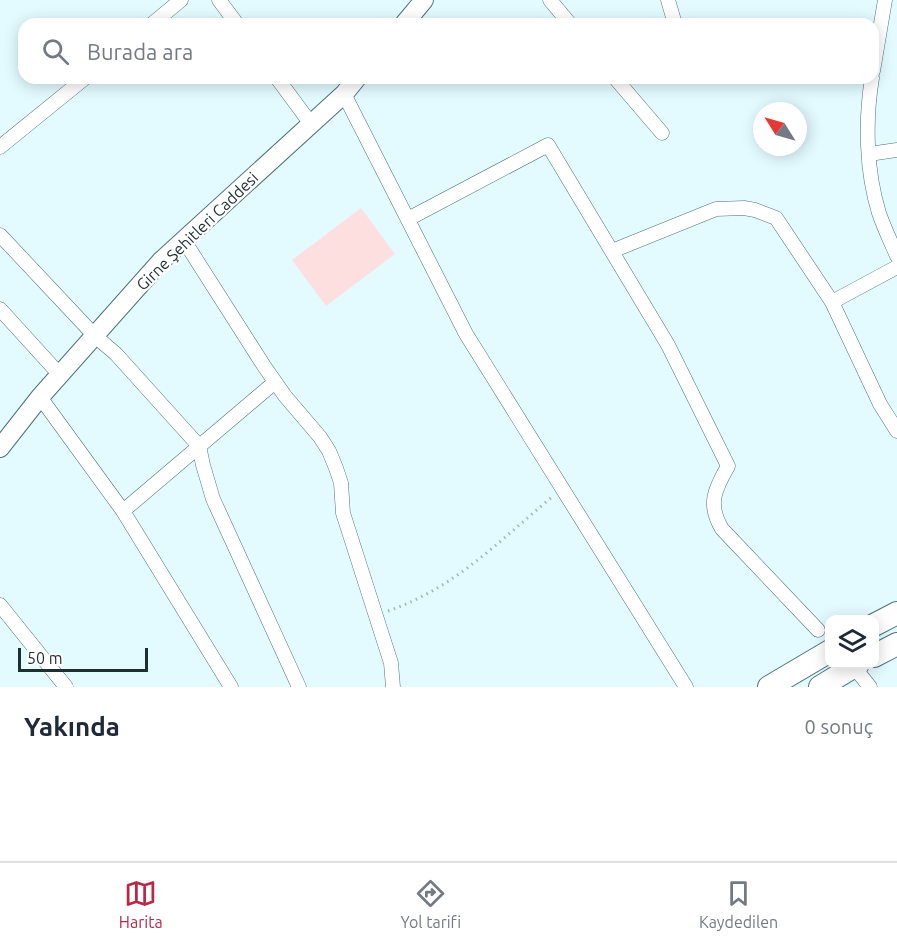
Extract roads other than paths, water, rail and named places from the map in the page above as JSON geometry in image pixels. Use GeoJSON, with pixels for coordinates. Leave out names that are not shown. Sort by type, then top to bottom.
{"type":"FeatureCollection","features":[{"type":"Feature","properties":{"kind":"main road"},"geometry":{"type":"LineString","coordinates":[[879,623],[897,614]]}},
{"type":"Feature","properties":{"kind":"main road"},"geometry":{"type":"LineString","coordinates":[[879,653],[897,644]]}},
{"type":"Feature","properties":{"kind":"main road"},"geometry":{"type":"LineString","coordinates":[[769,687],[825,654]]}},
{"type":"Feature","properties":{"kind":"main road"},"geometry":{"type":"LineString","coordinates":[[820,687],[851,669]]}},
{"type":"Feature","properties":{"kind":"street"},"geometry":{"type":"LineString","coordinates":[[159,18],[181,0]]}},
{"type":"Feature","properties":{"kind":"street"},"geometry":{"type":"LineString","coordinates":[[219,0],[232,18]]}},
{"type":"Feature","properties":{"kind":"street"},"geometry":{"type":"LineString","coordinates":[[409,18],[424,0]]}},
{"type":"Feature","properties":{"kind":"street"},"geometry":{"type":"LineString","coordinates":[[550,0],[565,18]]}},
{"type":"Feature","properties":{"kind":"street"},"geometry":{"type":"LineString","coordinates":[[668,0],[673,18]]}},
{"type":"Feature","properties":{"kind":"street"},"geometry":{"type":"LineString","coordinates":[[879,36],[885,0]]}},
{"type":"Feature","properties":{"kind":"street"},"geometry":{"type":"LineString","coordinates":[[0,147],[78,84]]}},
{"type":"Feature","properties":{"kind":"street"},"geometry":{"type":"LineString","coordinates":[[281,84],[311,124]]}},
{"type":"Feature","properties":{"kind":"street","name":"Girne Şehitleri Caddesi"},"geometry":{"type":"LineString","coordinates":[[0,448],[40,397],[161,261],[344,94],[352,84]]}},
{"type":"Feature","properties":{"kind":"street"},"geometry":{"type":"LineString","coordinates":[[620,84],[662,133]]}},
{"type":"Feature","properties":{"kind":"street"},"geometry":{"type":"LineString","coordinates":[[871,84],[868,117],[869,154],[874,191],[879,213],[897,256]]}},
{"type":"Feature","properties":{"kind":"street"},"geometry":{"type":"LineString","coordinates":[[344,94],[466,334],[686,687]]}},
{"type":"Feature","properties":{"kind":"street"},"geometry":{"type":"LineString","coordinates":[[408,219],[548,145],[668,345],[728,466],[715,492],[713,502],[714,512],[722,529],[818,630]]}},
{"type":"Feature","properties":{"kind":"street"},"geometry":{"type":"LineString","coordinates":[[869,154],[897,150]]}},
{"type":"Feature","properties":{"kind":"street"},"geometry":{"type":"LineString","coordinates":[[612,251],[716,208],[755,210],[776,218],[832,302],[880,404],[897,431]]}},
{"type":"Feature","properties":{"kind":"street"},"geometry":{"type":"LineString","coordinates":[[0,235],[95,336],[116,354],[199,446],[202,465],[213,499],[299,687]]}},
{"type":"Feature","properties":{"kind":"street"},"geometry":{"type":"LineString","coordinates":[[183,239],[274,382],[320,437],[329,452],[341,483],[342,513],[391,663],[393,687]]}},
{"type":"Feature","properties":{"kind":"street"},"geometry":{"type":"LineString","coordinates":[[832,302],[897,267]]}},
{"type":"Feature","properties":{"kind":"street"},"geometry":{"type":"LineString","coordinates":[[0,309],[60,375]]}},
{"type":"Feature","properties":{"kind":"street"},"geometry":{"type":"LineString","coordinates":[[123,511],[274,382]]}},
{"type":"Feature","properties":{"kind":"street"},"geometry":{"type":"LineString","coordinates":[[40,397],[123,511],[231,687]]}},
{"type":"Feature","properties":{"kind":"street"},"geometry":{"type":"LineString","coordinates":[[0,605],[66,687]]}},
{"type":"Feature","properties":{"kind":"street"},"geometry":{"type":"LineString","coordinates":[[858,669],[870,687]]}}]}
